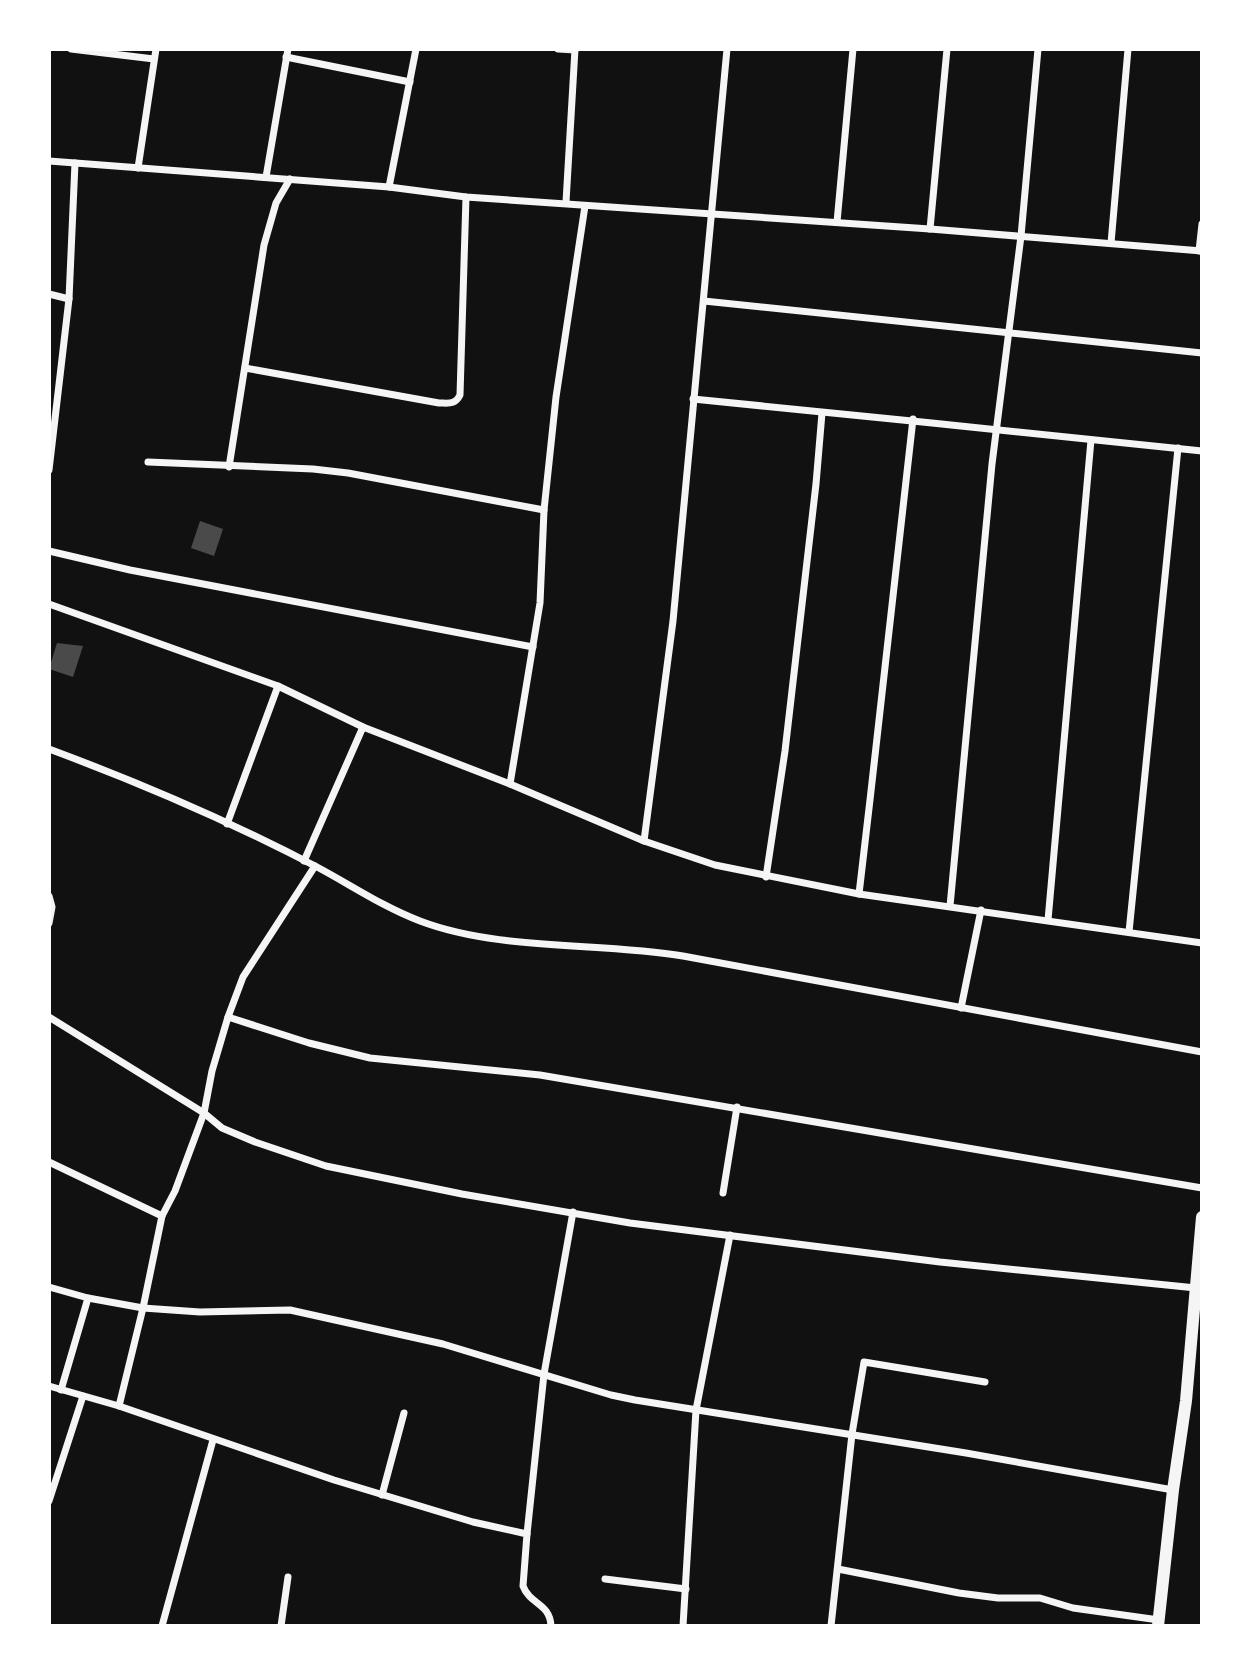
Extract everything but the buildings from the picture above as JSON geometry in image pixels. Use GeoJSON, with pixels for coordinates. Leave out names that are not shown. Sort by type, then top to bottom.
{"type":"FeatureCollection","features":[{"type":"Feature","properties":{"kind":"street"},"geometry":{"type":"LineString","coordinates":[[71,49],[154,59]]}},
{"type":"Feature","properties":{"kind":"street"},"geometry":{"type":"LineString","coordinates":[[138,168],[156,49]]}},
{"type":"Feature","properties":{"kind":"street"},"geometry":{"type":"LineString","coordinates":[[389,187],[416,49]]}},
{"type":"Feature","properties":{"kind":"street"},"geometry":{"type":"LineString","coordinates":[[558,49],[575,50],[566,202]]}},
{"type":"Feature","properties":{"kind":"street"},"geometry":{"type":"LineString","coordinates":[[644,841],[673,621],[727,49]]}},
{"type":"Feature","properties":{"kind":"street"},"geometry":{"type":"LineString","coordinates":[[837,222],[853,49]]}},
{"type":"Feature","properties":{"kind":"street"},"geometry":{"type":"LineString","coordinates":[[930,229],[947,49]]}},
{"type":"Feature","properties":{"kind":"street"},"geometry":{"type":"LineString","coordinates":[[950,906],[997,430],[1021,236],[1038,49]]}},
{"type":"Feature","properties":{"kind":"street"},"geometry":{"type":"LineString","coordinates":[[1111,243],[1128,49]]}},
{"type":"Feature","properties":{"kind":"street"},"geometry":{"type":"LineString","coordinates":[[266,177],[287,53],[410,82]]}},
{"type":"Feature","properties":{"kind":"street"},"geometry":{"type":"LineString","coordinates":[[49,162],[389,187],[466,197],[566,202],[585,206],[837,222],[1201,251],[1202,224]]}},
{"type":"Feature","properties":{"kind":"street"},"geometry":{"type":"LineString","coordinates":[[49,470],[69,299],[75,163]]}},
{"type":"Feature","properties":{"kind":"street"},"geometry":{"type":"LineString","coordinates":[[229,467],[268,224],[290,179]]}},
{"type":"Feature","properties":{"kind":"street"},"geometry":{"type":"LineString","coordinates":[[245,368],[439,403],[452,403],[457,400],[460,395],[466,197]]}},
{"type":"Feature","properties":{"kind":"street"},"geometry":{"type":"LineString","coordinates":[[510,784],[540,603],[544,510],[556,397],[585,206]]}},
{"type":"Feature","properties":{"kind":"street"},"geometry":{"type":"LineString","coordinates":[[49,295],[69,299]]}},
{"type":"Feature","properties":{"kind":"street"},"geometry":{"type":"LineString","coordinates":[[704,301],[1202,353]]}},
{"type":"Feature","properties":{"kind":"street"},"geometry":{"type":"LineString","coordinates":[[693,399],[822,413],[913,419],[1202,451]]}},
{"type":"Feature","properties":{"kind":"street"},"geometry":{"type":"LineString","coordinates":[[766,877],[785,751],[822,413]]}},
{"type":"Feature","properties":{"kind":"street"},"geometry":{"type":"LineString","coordinates":[[859,894],[890,641],[913,419]]}},
{"type":"Feature","properties":{"kind":"street"},"geometry":{"type":"LineString","coordinates":[[1048,920],[1091,440]]}},
{"type":"Feature","properties":{"kind":"street"},"geometry":{"type":"LineString","coordinates":[[1129,932],[1178,448]]}},
{"type":"Feature","properties":{"kind":"street"},"geometry":{"type":"LineString","coordinates":[[148,462],[348,473],[544,510]]}},
{"type":"Feature","properties":{"kind":"street"},"geometry":{"type":"LineString","coordinates":[[49,551],[130,570],[533,647]]}},
{"type":"Feature","properties":{"kind":"street"},"geometry":{"type":"LineString","coordinates":[[49,604],[278,687],[363,727],[510,784],[644,841],[715,865],[859,894],[1202,943]]}},
{"type":"Feature","properties":{"kind":"street"},"geometry":{"type":"LineString","coordinates":[[228,824],[278,687]]}},
{"type":"Feature","properties":{"kind":"street"},"geometry":{"type":"LineString","coordinates":[[304,861],[363,727]]}},
{"type":"Feature","properties":{"kind":"street"},"geometry":{"type":"LineString","coordinates":[[49,749],[228,824],[315,866],[376,902],[421,922],[459,932],[511,940],[659,952],[1202,1052]]}},
{"type":"Feature","properties":{"kind":"street"},"geometry":{"type":"LineString","coordinates":[[119,1406],[162,1216],[175,1191],[204,1113],[212,1071],[228,1017],[243,977],[315,866]]}},
{"type":"Feature","properties":{"kind":"street"},"geometry":{"type":"LineString","coordinates":[[49,896],[52,907],[49,923]]}},
{"type":"Feature","properties":{"kind":"street"},"geometry":{"type":"LineString","coordinates":[[961,1008],[981,911]]}},
{"type":"Feature","properties":{"kind":"street"},"geometry":{"type":"LineString","coordinates":[[49,1017],[204,1113],[222,1128],[256,1143],[326,1166],[462,1194],[630,1223],[940,1262],[1196,1288]]}},
{"type":"Feature","properties":{"kind":"street"},"geometry":{"type":"LineString","coordinates":[[228,1017],[309,1043],[370,1058],[540,1075],[1202,1188]]}},
{"type":"Feature","properties":{"kind":"street"},"geometry":{"type":"LineString","coordinates":[[723,1192],[737,1107]]}},
{"type":"Feature","properties":{"kind":"street"},"geometry":{"type":"LineString","coordinates":[[49,1162],[162,1216]]}},
{"type":"Feature","properties":{"kind":"street"},"geometry":{"type":"LineString","coordinates":[[551,1626],[551,1616],[547,1610],[526,1593],[523,1586],[544,1374],[573,1212]]}},
{"type":"Feature","properties":{"kind":"street"},"geometry":{"type":"LineString","coordinates":[[838,1569],[960,1593],[998,1598],[1040,1598],[1073,1608],[1158,1623],[1186,1401],[1202,1217]]}},
{"type":"Feature","properties":{"kind":"street"},"geometry":{"type":"LineString","coordinates":[[683,1626],[696,1410],[730,1235]]}},
{"type":"Feature","properties":{"kind":"street"},"geometry":{"type":"LineString","coordinates":[[49,1287],[88,1298],[143,1308],[200,1312],[290,1310],[443,1344],[611,1395],[1173,1490]]}},
{"type":"Feature","properties":{"kind":"street"},"geometry":{"type":"LineString","coordinates":[[61,1390],[88,1298]]}},
{"type":"Feature","properties":{"kind":"street"},"geometry":{"type":"LineString","coordinates":[[831,1626],[852,1434],[864,1362],[985,1382]]}},
{"type":"Feature","properties":{"kind":"street"},"geometry":{"type":"LineString","coordinates":[[49,1386],[119,1406],[382,1495],[473,1522],[527,1534]]}},
{"type":"Feature","properties":{"kind":"street"},"geometry":{"type":"LineString","coordinates":[[49,1501],[83,1396]]}},
{"type":"Feature","properties":{"kind":"street"},"geometry":{"type":"LineString","coordinates":[[382,1495],[404,1413]]}},
{"type":"Feature","properties":{"kind":"street"},"geometry":{"type":"LineString","coordinates":[[162,1626],[213,1440]]}},
{"type":"Feature","properties":{"kind":"street"},"geometry":{"type":"LineString","coordinates":[[281,1626],[288,1577]]}},
{"type":"Feature","properties":{"kind":"street"},"geometry":{"type":"LineString","coordinates":[[605,1579],[685,1589]]}}]}
